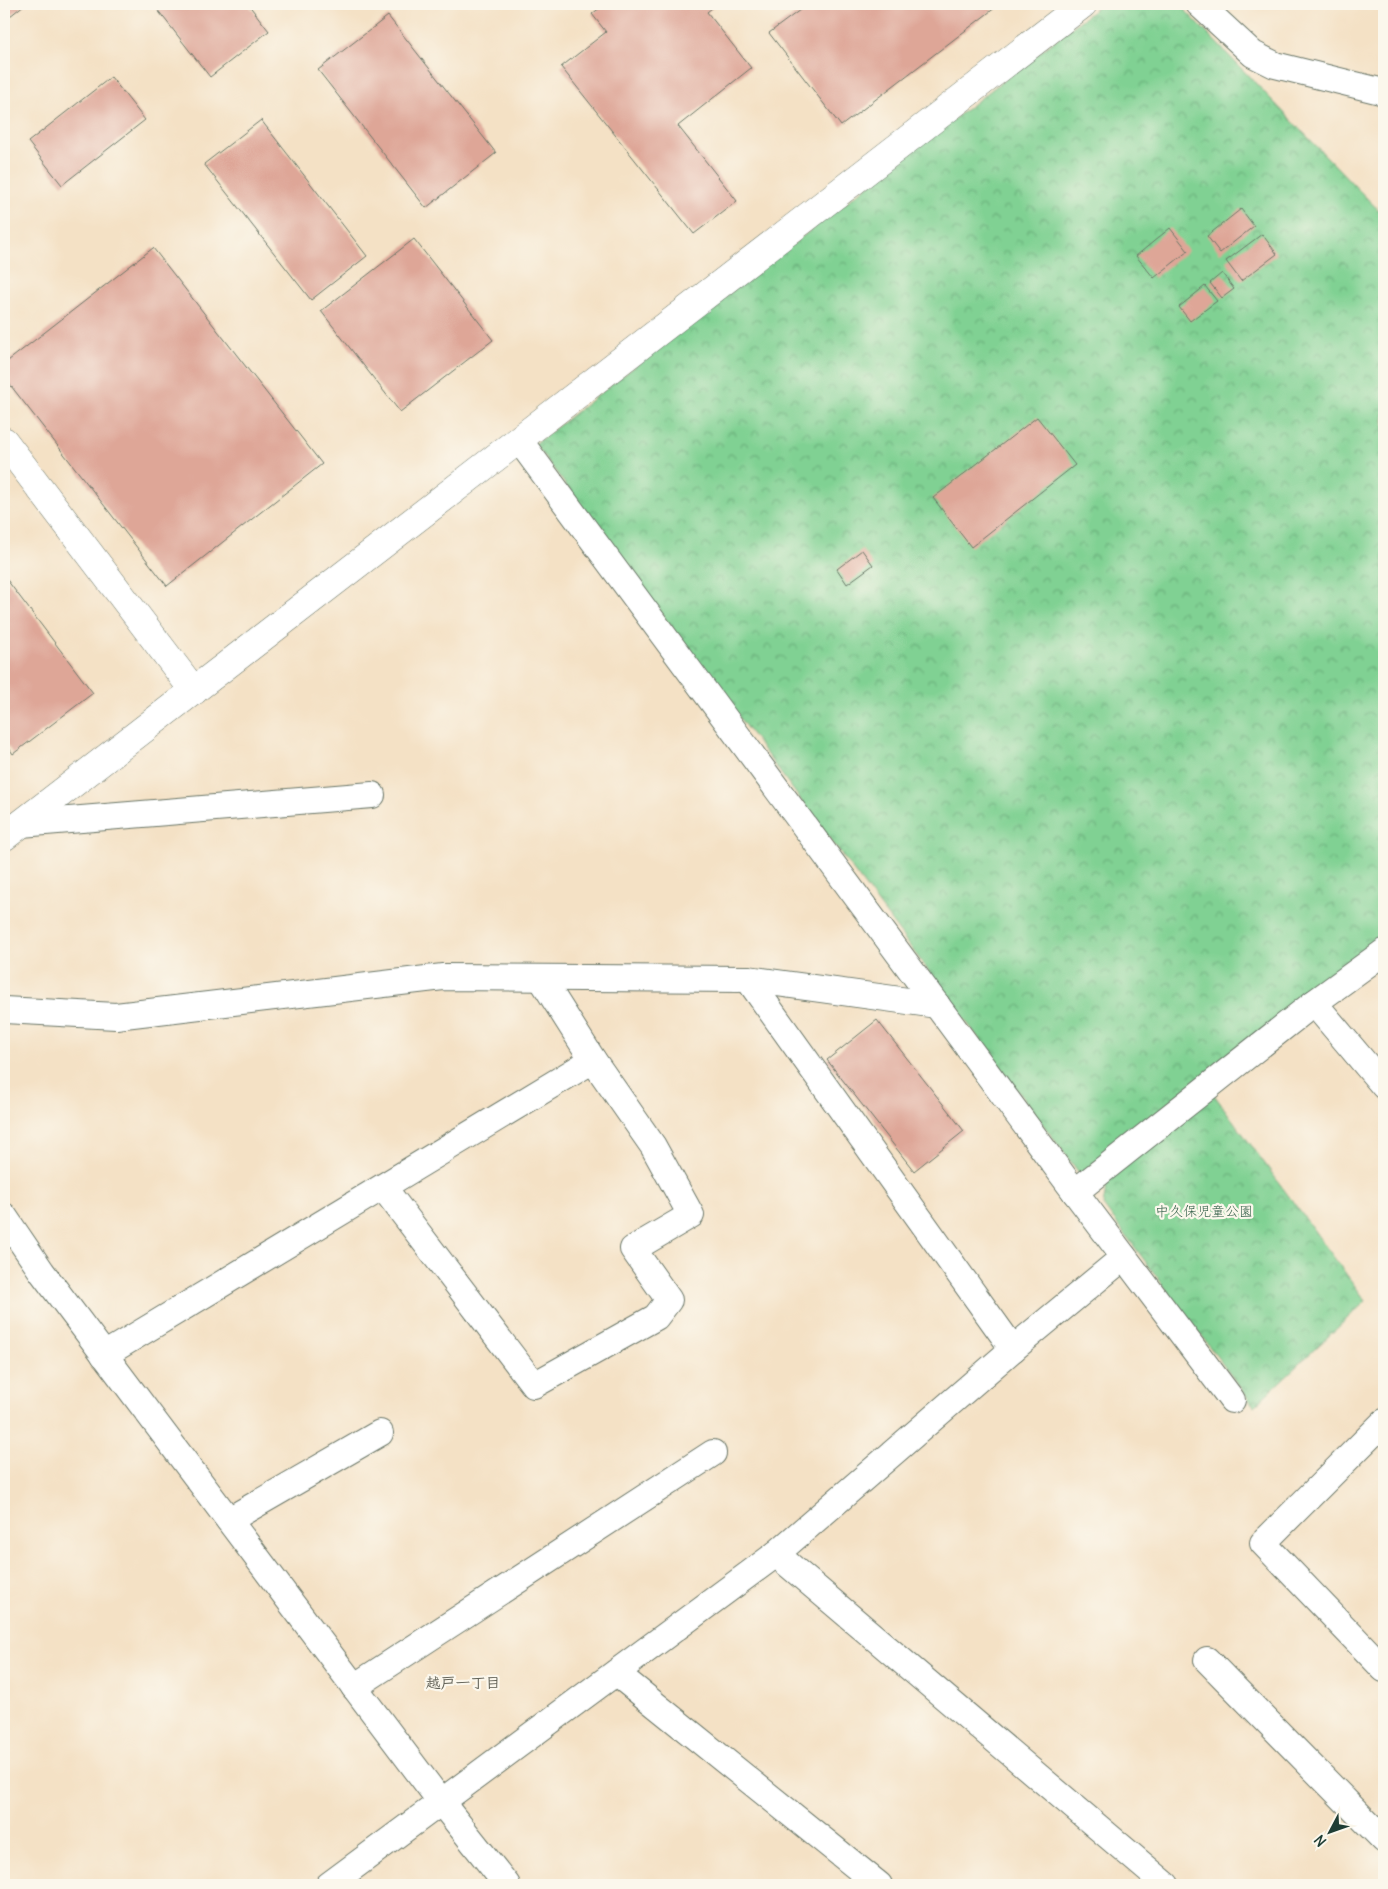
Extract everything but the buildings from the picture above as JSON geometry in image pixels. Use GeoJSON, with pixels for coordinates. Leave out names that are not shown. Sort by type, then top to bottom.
{"type":"FeatureCollection","features":[{"type":"Feature","properties":{"kind":"street"},"geometry":{"type":"LineString","coordinates":[[12,831],[1083,4]]}},
{"type":"Feature","properties":{"kind":"street"},"geometry":{"type":"LineString","coordinates":[[1199,4],[1253,54],[1275,65],[1384,92]]}},
{"type":"Feature","properties":{"kind":"street"},"geometry":{"type":"LineString","coordinates":[[519,440],[1075,1192],[1232,1400]]}},
{"type":"Feature","properties":{"kind":"street"},"geometry":{"type":"LineString","coordinates":[[4,441],[194,691]]}},
{"type":"Feature","properties":{"kind":"street"},"geometry":{"type":"LineString","coordinates":[[12,831],[372,795]]}},
{"type":"Feature","properties":{"kind":"street"},"geometry":{"type":"LineString","coordinates":[[1075,1192],[1314,1003],[1384,952]]}},
{"type":"Feature","properties":{"kind":"street"},"geometry":{"type":"LineString","coordinates":[[4,1010],[116,1016],[442,977],[748,979],[937,1004]]}},
{"type":"Feature","properties":{"kind":"street"},"geometry":{"type":"LineString","coordinates":[[383,1186],[534,1385],[656,1317],[669,1300],[633,1249],[691,1215],[653,1146],[592,1060],[541,978]]}},
{"type":"Feature","properties":{"kind":"street"},"geometry":{"type":"LineString","coordinates":[[748,979],[1014,1349]]}},
{"type":"Feature","properties":{"kind":"street"},"geometry":{"type":"LineString","coordinates":[[1314,1003],[1384,1086]]}},
{"type":"Feature","properties":{"kind":"street"},"geometry":{"type":"LineString","coordinates":[[104,1354],[592,1060]]}},
{"type":"Feature","properties":{"kind":"street"},"geometry":{"type":"LineString","coordinates":[[4,1216],[42,1272],[440,1802],[507,1885]]}},
{"type":"Feature","properties":{"kind":"street"},"geometry":{"type":"LineString","coordinates":[[329,1885],[776,1554],[1124,1257]]}},
{"type":"Feature","properties":{"kind":"street"},"geometry":{"type":"LineString","coordinates":[[1384,1422],[1263,1543],[1384,1669]]}},
{"type":"Feature","properties":{"kind":"street"},"geometry":{"type":"LineString","coordinates":[[229,1520],[380,1433]]}},
{"type":"Feature","properties":{"kind":"street"},"geometry":{"type":"LineString","coordinates":[[354,1687],[712,1453]]}},
{"type":"Feature","properties":{"kind":"street"},"geometry":{"type":"LineString","coordinates":[[776,1554],[1166,1885]]}},
{"type":"Feature","properties":{"kind":"street"},"geometry":{"type":"LineString","coordinates":[[1207,1660],[1384,1840]]}},
{"type":"Feature","properties":{"kind":"street"},"geometry":{"type":"LineString","coordinates":[[616,1673],[879,1885]]}},
{"type":"Feature","properties":{"kind":"green space"},"geometry":{"type":"Polygon","coordinates":[[[1102,4],[1179,4],[1384,216],[1384,941],[1080,1174],[535,444],[1102,4]]]}},
{"type":"Feature","properties":{"kind":"green space","name":"中久保児童公園"},"geometry":{"type":"Polygon","coordinates":[[[1212,1092],[1366,1301],[1254,1406],[1103,1205],[1109,1172],[1212,1092]]]}},
{"type":"Feature","properties":{"kind":"district","name":"越戸一丁目"},"geometry":{"type":"Point","coordinates":[463,1683]}}]}
